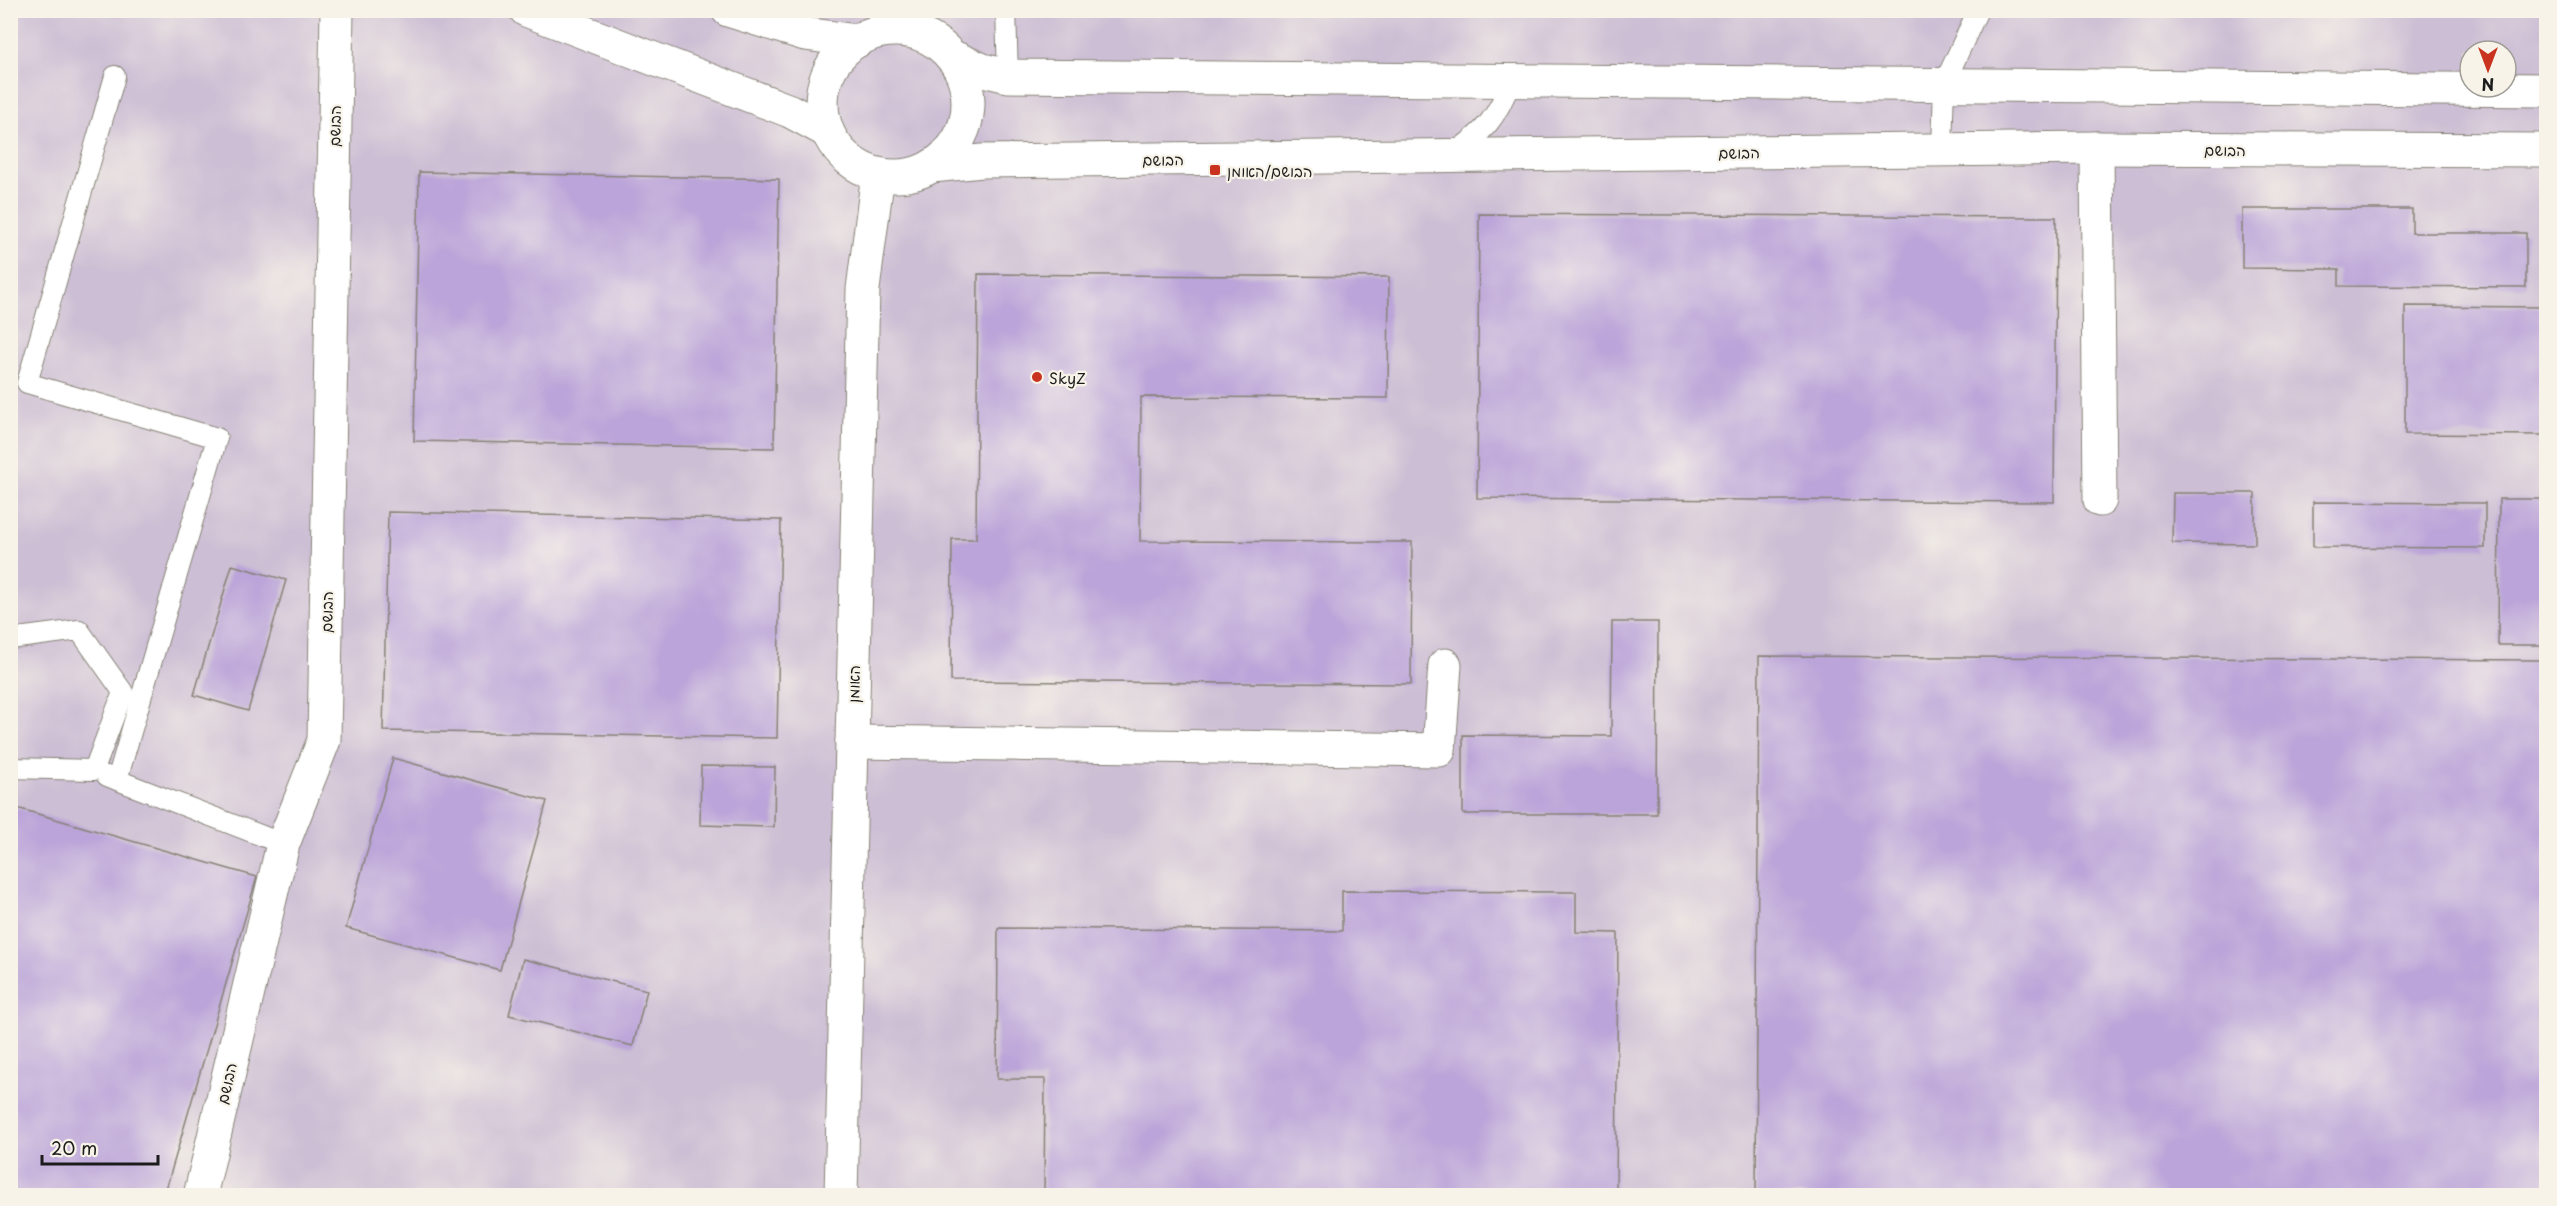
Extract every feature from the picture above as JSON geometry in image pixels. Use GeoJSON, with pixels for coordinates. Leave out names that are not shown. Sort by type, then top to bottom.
{"type":"FeatureCollection","features":[{"type":"Feature","properties":{"kind":"street","name":"הבושם"},"geometry":{"type":"LineString","coordinates":[[200,1196],[283,844],[324,740],[337,10]]}},
{"type":"Feature","properties":{"kind":"street"},"geometry":{"type":"LineString","coordinates":[[526,10],[790,111],[827,131]]}},
{"type":"Feature","properties":{"kind":"street"},"geometry":{"type":"LineString","coordinates":[[728,10],[805,34],[857,41]]}},
{"type":"Feature","properties":{"kind":"street"},"geometry":{"type":"LineString","coordinates":[[951,56],[963,76],[968,98],[966,121],[950,152],[922,171],[901,176],[878,174],[857,166],[839,151],[827,131],[822,101],[826,81],[841,54],[857,41],[876,33],[907,31],[927,38],[951,56],[982,70],[1008,76],[2547,90]]}},
{"type":"Feature","properties":{"kind":"street","name":"הבושם"},"geometry":{"type":"LineString","coordinates":[[932,166],[982,160],[2097,148],[2547,150]]}},
{"type":"Feature","properties":{"kind":"street"},"geometry":{"type":"LineString","coordinates":[[2097,148],[2100,500]]}},
{"type":"Feature","properties":{"kind":"street","name":"האומן"},"geometry":{"type":"LineString","coordinates":[[841,1196],[863,289],[878,174]]}},
{"type":"Feature","properties":{"kind":"street"},"geometry":{"type":"LineString","coordinates":[[852,742],[1439,750],[1445,665]]}},
{"type":"Feature","properties":{"kind":"lane"},"geometry":{"type":"LineString","coordinates":[[1006,10],[1008,76]]}},
{"type":"Feature","properties":{"kind":"lane"},"geometry":{"type":"LineString","coordinates":[[1942,150],[1944,84],[1978,10]]}},
{"type":"Feature","properties":{"kind":"lane"},"geometry":{"type":"LineString","coordinates":[[114,76],[27,382],[217,438],[117,780]]}},
{"type":"Feature","properties":{"kind":"lane"},"geometry":{"type":"LineString","coordinates":[[1451,155],[1482,133],[1502,104],[1511,81]]}},
{"type":"Feature","properties":{"kind":"lane"},"geometry":{"type":"LineString","coordinates":[[10,639],[79,630],[123,692],[94,770]]}},
{"type":"Feature","properties":{"kind":"lane"},"geometry":{"type":"LineString","coordinates":[[10,768],[94,770],[283,844]]}},
{"type":"Feature","properties":{"kind":"shaded area"},"geometry":{"type":"Polygon","coordinates":[[[20,10],[2546,11],[2546,1195],[11,1195],[10,35],[20,10]]]}},
{"type":"Feature","properties":{"kind":"building"},"geometry":{"type":"Polygon","coordinates":[[[419,172],[779,179],[774,448],[414,441],[419,172]]]}},
{"type":"Feature","properties":{"kind":"building"},"geometry":{"type":"Polygon","coordinates":[[[2242,209],[2412,209],[2412,233],[2526,233],[2526,287],[2339,286],[2339,269],[2242,268],[2242,209]]]}},
{"type":"Feature","properties":{"kind":"building"},"geometry":{"type":"Polygon","coordinates":[[[1479,214],[2056,217],[2054,502],[1477,498],[1479,214]]]}},
{"type":"Feature","properties":{"kind":"building"},"geometry":{"type":"Polygon","coordinates":[[[978,274],[1389,277],[1388,398],[1141,397],[1140,541],[1412,542],[1411,684],[951,681],[952,539],[976,539],[978,274]]]}},
{"type":"Feature","properties":{"kind":"building"},"geometry":{"type":"Polygon","coordinates":[[[2405,306],[2546,307],[2546,435],[2405,434],[2405,306]]]}},
{"type":"Feature","properties":{"kind":"building"},"geometry":{"type":"Polygon","coordinates":[[[2173,493],[2255,493],[2255,544],[2172,543],[2173,493]]]}},
{"type":"Feature","properties":{"kind":"building"},"geometry":{"type":"Polygon","coordinates":[[[2499,499],[2546,499],[2546,645],[2498,645],[2499,499]]]}},
{"type":"Feature","properties":{"kind":"building"},"geometry":{"type":"Polygon","coordinates":[[[2313,502],[2485,503],[2485,548],[2313,547],[2313,502]]]}},
{"type":"Feature","properties":{"kind":"building"},"geometry":{"type":"Polygon","coordinates":[[[388,512],[781,520],[777,738],[383,731],[388,512]]]}},
{"type":"Feature","properties":{"kind":"building"},"geometry":{"type":"Polygon","coordinates":[[[232,565],[286,580],[248,711],[194,695],[232,565]]]}},
{"type":"Feature","properties":{"kind":"building"},"geometry":{"type":"Polygon","coordinates":[[[1612,622],[1658,622],[1657,814],[1463,814],[1463,735],[1611,736],[1612,622]]]}},
{"type":"Feature","properties":{"kind":"building"},"geometry":{"type":"Polygon","coordinates":[[[1759,656],[2546,660],[2546,1196],[1756,1196],[1759,656]]]}},
{"type":"Feature","properties":{"kind":"building"},"geometry":{"type":"Polygon","coordinates":[[[393,758],[547,801],[500,970],[346,928],[393,758]]]}},
{"type":"Feature","properties":{"kind":"building"},"geometry":{"type":"Polygon","coordinates":[[[701,766],[775,767],[774,827],[700,825],[701,766]]]}},
{"type":"Feature","properties":{"kind":"building"},"geometry":{"type":"Polygon","coordinates":[[[10,806],[257,877],[164,1196],[10,1196],[10,806]]]}},
{"type":"Feature","properties":{"kind":"building"},"geometry":{"type":"Polygon","coordinates":[[[1342,891],[1576,892],[1576,932],[1618,933],[1616,1196],[1044,1196],[1045,1079],[997,1079],[998,928],[1342,931],[1342,891]]]}},
{"type":"Feature","properties":{"kind":"building"},"geometry":{"type":"Polygon","coordinates":[[[523,959],[647,990],[633,1046],[509,1015],[523,959]]]}},
{"type":"Feature","properties":{"kind":"building"},"geometry":{"type":"Polygon","coordinates":[[[273,1189],[296,1195],[271,1196],[273,1189]]]}},
{"type":"Feature","properties":{"kind":"place","name":"הבושם/האומן"},"geometry":{"type":"Point","coordinates":[1215,170]}},
{"type":"Feature","properties":{"kind":"place","name":"SkyZ"},"geometry":{"type":"Point","coordinates":[1037,377]}}]}
